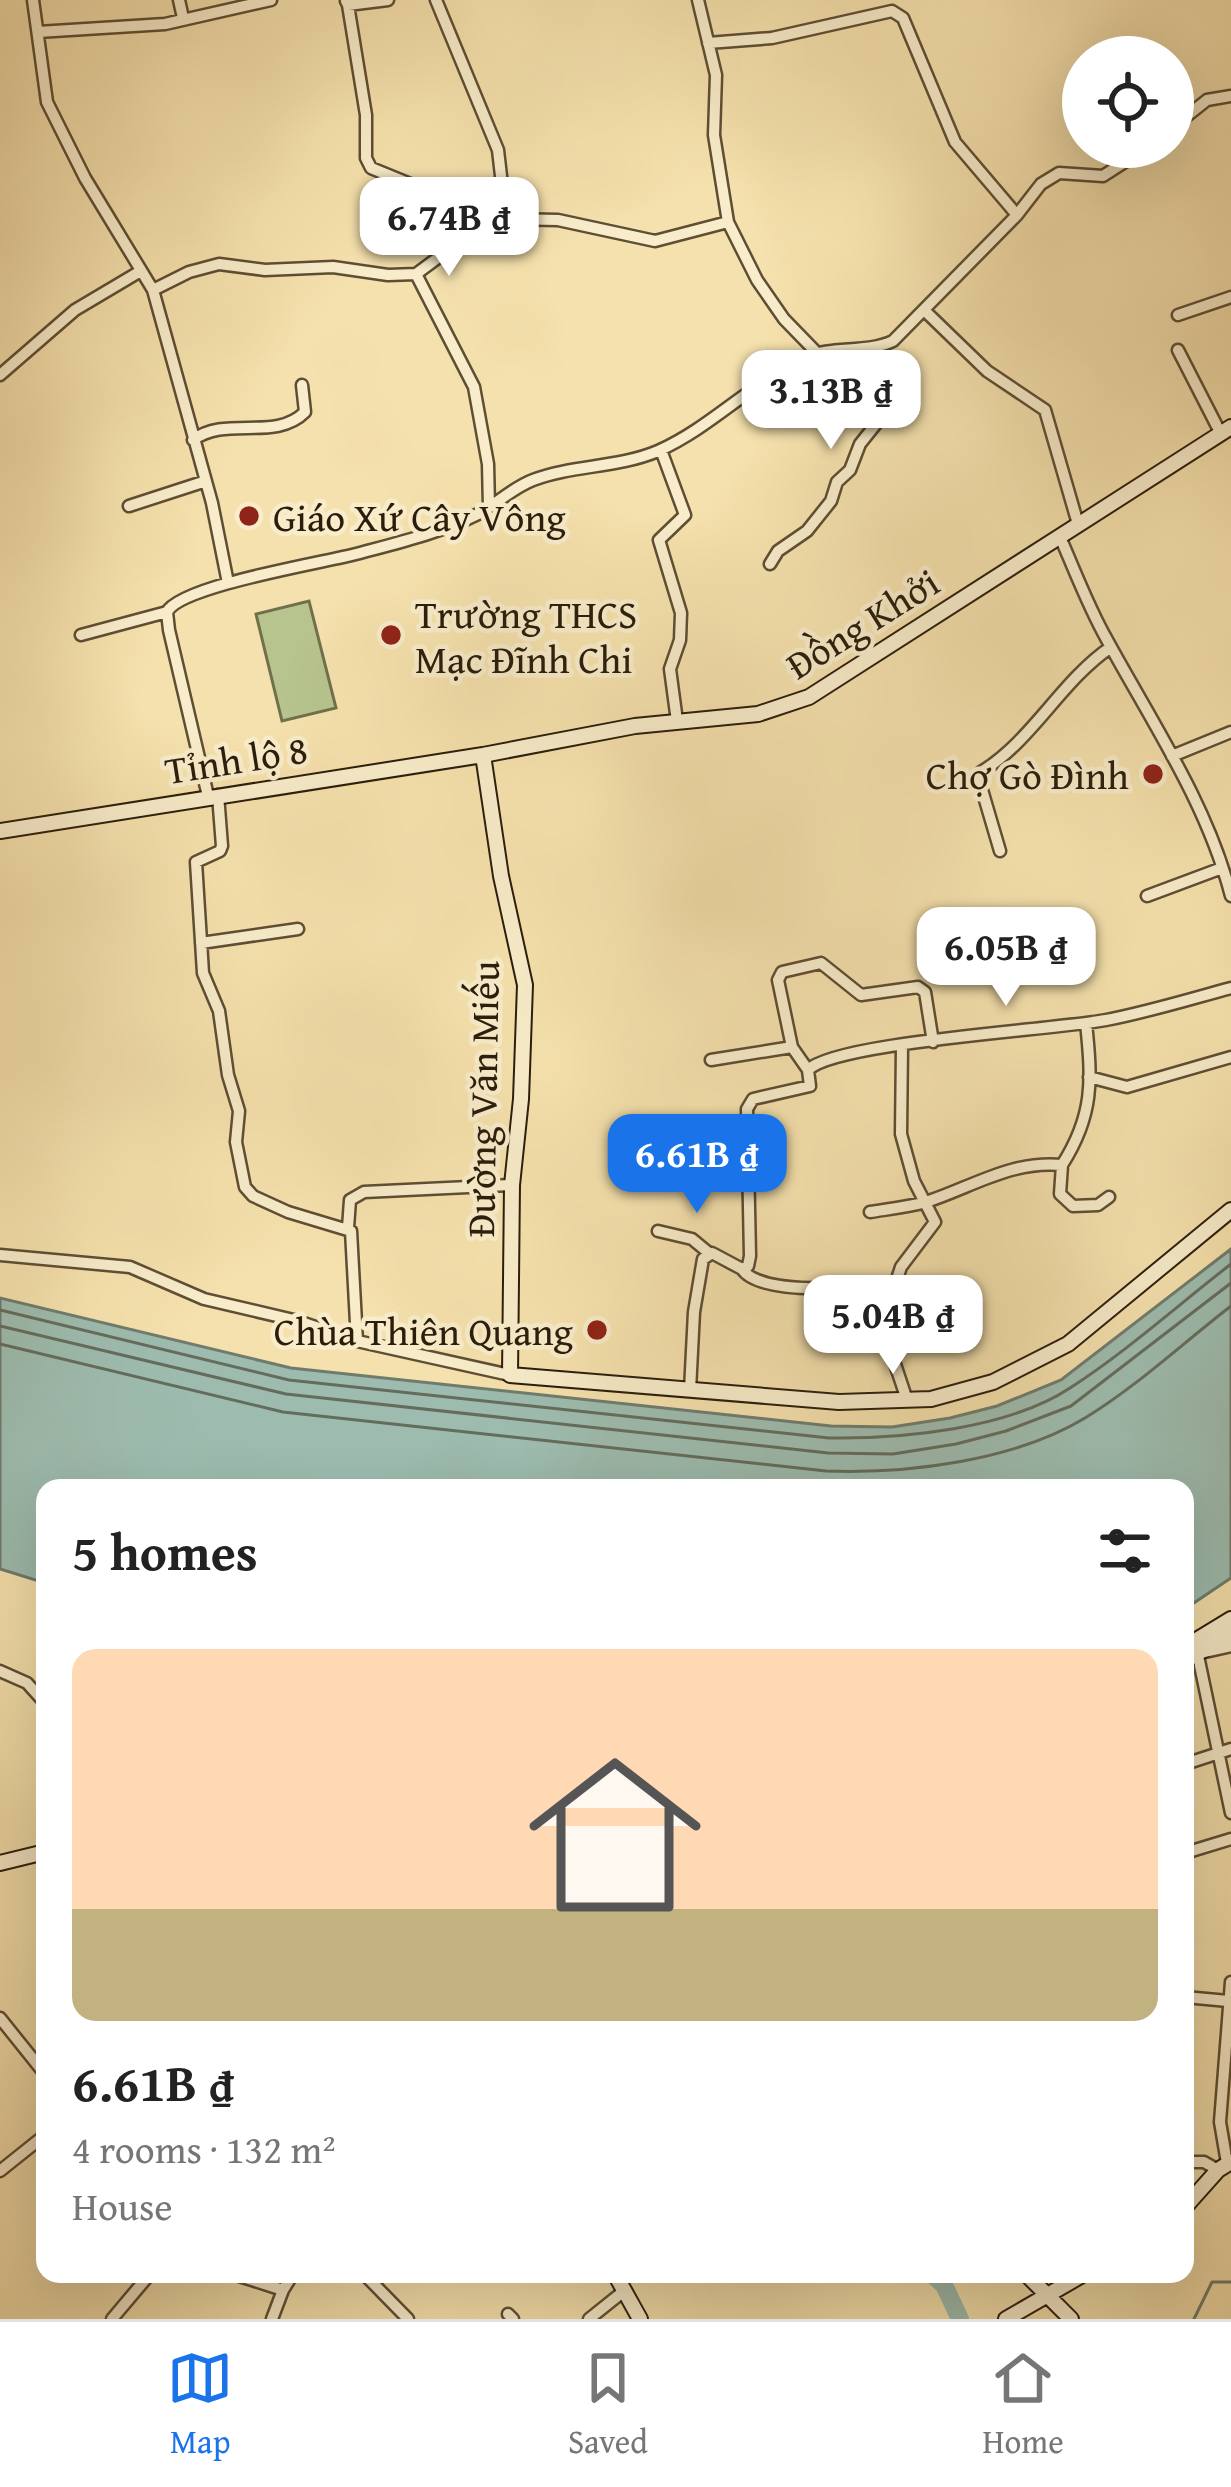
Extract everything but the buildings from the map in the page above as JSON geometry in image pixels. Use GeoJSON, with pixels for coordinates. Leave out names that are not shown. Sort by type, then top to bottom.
{"type":"FeatureCollection","features":[{"type":"Feature","properties":{"kind":"street"},"geometry":{"type":"LineString","coordinates":[[33,0],[46,101],[85,178],[153,290],[206,481],[227,584]]}},
{"type":"Feature","properties":{"kind":"street"},"geometry":{"type":"LineString","coordinates":[[179,0],[182,18]]}},
{"type":"Feature","properties":{"kind":"street"},"geometry":{"type":"LineString","coordinates":[[38,32],[157,25],[271,0]]}},
{"type":"Feature","properties":{"kind":"street"},"geometry":{"type":"LineString","coordinates":[[388,0],[347,3],[366,115],[366,158],[371,168],[454,202],[462,240]]}},
{"type":"Feature","properties":{"kind":"street"},"geometry":{"type":"LineString","coordinates":[[436,0],[498,150],[506,219]]}},
{"type":"Feature","properties":{"kind":"street"},"geometry":{"type":"LineString","coordinates":[[698,0],[716,75],[716,154],[728,222],[757,280],[784,319],[817,353]]}},
{"type":"Feature","properties":{"kind":"street"},"geometry":{"type":"LineString","coordinates":[[708,44],[772,38],[892,11],[903,18],[955,142],[1018,214]]}},
{"type":"Feature","properties":{"kind":"street"},"geometry":{"type":"LineString","coordinates":[[1194,111],[1208,100],[1231,96]]}},
{"type":"Feature","properties":{"kind":"street"},"geometry":{"type":"LineString","coordinates":[[81,635],[167,612],[174,602],[227,584],[410,539],[489,507],[536,479],[661,450],[764,380],[817,353],[893,341],[1050,178],[1060,173],[1103,176],[1115,168]]}},
{"type":"Feature","properties":{"kind":"street"},"geometry":{"type":"LineString","coordinates":[[153,290],[219,264],[265,270],[333,267],[416,274],[462,240],[506,219],[558,220],[655,241],[728,222]]}},
{"type":"Feature","properties":{"kind":"street"},"geometry":{"type":"LineString","coordinates":[[0,375],[75,310],[139,272]]}},
{"type":"Feature","properties":{"kind":"street"},"geometry":{"type":"LineString","coordinates":[[416,274],[474,387],[488,464],[489,507]]}},
{"type":"Feature","properties":{"kind":"street"},"geometry":{"type":"LineString","coordinates":[[1178,314],[1227,298],[1231,312]]}},
{"type":"Feature","properties":{"kind":"street"},"geometry":{"type":"LineString","coordinates":[[925,310],[979,364],[1045,410],[1078,524]]}},
{"type":"Feature","properties":{"kind":"street"},"geometry":{"type":"LineString","coordinates":[[770,564],[778,551],[807,531],[831,501],[836,482],[850,470],[860,444],[900,394],[902,380],[875,363],[870,348]]}},
{"type":"Feature","properties":{"kind":"street"},"geometry":{"type":"LineString","coordinates":[[1178,350],[1226,430]]}},
{"type":"Feature","properties":{"kind":"street"},"geometry":{"type":"LineString","coordinates":[[193,440],[219,428],[263,428],[297,420],[305,412],[302,386]]}},
{"type":"Feature","properties":{"kind":"street","name":"Đồng Khởi"},"geometry":{"type":"LineString","coordinates":[[483,755],[791,706],[1226,430]]}},
{"type":"Feature","properties":{"kind":"street"},"geometry":{"type":"LineString","coordinates":[[661,450],[685,515],[658,540],[681,613],[680,640],[670,669],[676,721]]}},
{"type":"Feature","properties":{"kind":"street"},"geometry":{"type":"LineString","coordinates":[[129,506],[206,481]]}},
{"type":"Feature","properties":{"kind":"street"},"geometry":{"type":"LineString","coordinates":[[1060,537],[1111,647],[1172,756],[1230,891]]}},
{"type":"Feature","properties":{"kind":"street"},"geometry":{"type":"LineString","coordinates":[[167,612],[213,796],[221,850],[195,867],[205,981],[219,1011],[228,1076],[241,1117],[236,1142],[247,1192],[299,1216],[348,1228]]}},
{"type":"Feature","properties":{"kind":"street"},"geometry":{"type":"LineString","coordinates":[[1000,851],[981,772],[1022,738],[1082,671],[1111,647]]}},
{"type":"Feature","properties":{"kind":"street"},"geometry":{"type":"LineString","coordinates":[[1172,756],[1231,732]]}},
{"type":"Feature","properties":{"kind":"street","name":"Tỉnh lộ 8"},"geometry":{"type":"LineString","coordinates":[[0,831],[483,755]]}},
{"type":"Feature","properties":{"kind":"street","name":"Đường Văn Miếu"},"geometry":{"type":"LineString","coordinates":[[483,755],[525,985],[512,1185],[510,1375]]}},
{"type":"Feature","properties":{"kind":"street"},"geometry":{"type":"LineString","coordinates":[[1147,896],[1222,868]]}},
{"type":"Feature","properties":{"kind":"street"},"geometry":{"type":"LineString","coordinates":[[201,943],[298,929]]}},
{"type":"Feature","properties":{"kind":"street"},"geometry":{"type":"LineString","coordinates":[[742,1269],[750,1256],[747,1109],[753,1100],[807,1088],[811,1083],[792,1047],[779,976],[788,968],[816,962],[861,995],[922,988],[933,1042]]}},
{"type":"Feature","properties":{"kind":"street"},"geometry":{"type":"LineString","coordinates":[[808,1070],[835,1056],[1086,1023],[1231,988]]}},
{"type":"Feature","properties":{"kind":"street"},"geometry":{"type":"LineString","coordinates":[[1086,1023],[1086,1115],[1078,1140],[1062,1165],[1060,1194],[1072,1206],[1099,1205],[1109,1197]]}},
{"type":"Feature","properties":{"kind":"street"},"geometry":{"type":"LineString","coordinates":[[902,1046],[901,1134],[934,1227],[908,1257],[896,1282],[894,1360],[908,1400]]}},
{"type":"Feature","properties":{"kind":"street"},"geometry":{"type":"LineString","coordinates":[[711,1060],[792,1047]]}},
{"type":"Feature","properties":{"kind":"street"},"geometry":{"type":"LineString","coordinates":[[1089,1077],[1127,1088],[1231,1058]]}},
{"type":"Feature","properties":{"kind":"street"},"geometry":{"type":"LineString","coordinates":[[871,1213],[925,1202],[1010,1169],[1062,1165]]}},
{"type":"Feature","properties":{"kind":"street"},"geometry":{"type":"LineString","coordinates":[[358,1341],[350,1200],[364,1192],[512,1185]]}},
{"type":"Feature","properties":{"kind":"street"},"geometry":{"type":"LineString","coordinates":[[0,1255],[145,1271],[204,1299],[358,1341],[510,1375],[839,1402],[908,1400],[931,1399],[993,1382],[1052,1354],[1231,1210]]}},
{"type":"Feature","properties":{"kind":"street"},"geometry":{"type":"LineString","coordinates":[[658,1232],[692,1239],[754,1280],[846,1288],[896,1282]]}},
{"type":"Feature","properties":{"kind":"street"},"geometry":{"type":"LineString","coordinates":[[690,1390],[694,1312],[704,1258],[709,1253]]}},
{"type":"Feature","properties":{"kind":"street"},"geometry":{"type":"LineString","coordinates":[[1194,1648],[1231,1619]]}},
{"type":"Feature","properties":{"kind":"street"},"geometry":{"type":"LineString","coordinates":[[1194,1649],[1231,1633]]}},
{"type":"Feature","properties":{"kind":"street"},"geometry":{"type":"LineString","coordinates":[[1194,1651],[1231,1646]]}},
{"type":"Feature","properties":{"kind":"street"},"geometry":{"type":"LineString","coordinates":[[1194,1662],[1225,1750],[1231,1813]]}},
{"type":"Feature","properties":{"kind":"street"},"geometry":{"type":"LineString","coordinates":[[0,1671],[27,1683],[36,1693]]}},
{"type":"Feature","properties":{"kind":"street"},"geometry":{"type":"LineString","coordinates":[[1194,1761],[1225,1750]]}},
{"type":"Feature","properties":{"kind":"street"},"geometry":{"type":"LineString","coordinates":[[1194,1850],[1231,1839]]}},
{"type":"Feature","properties":{"kind":"street"},"geometry":{"type":"LineString","coordinates":[[0,1863],[36,1854]]}},
{"type":"Feature","properties":{"kind":"street"},"geometry":{"type":"LineString","coordinates":[[1225,2165],[1220,2122],[1231,1982]]}},
{"type":"Feature","properties":{"kind":"street"},"geometry":{"type":"LineString","coordinates":[[1194,1998],[1228,2001]]}},
{"type":"Feature","properties":{"kind":"street"},"geometry":{"type":"LineString","coordinates":[[0,2018],[36,2063]]}},
{"type":"Feature","properties":{"kind":"street"},"geometry":{"type":"LineString","coordinates":[[0,2171],[36,2142]]}},
{"type":"Feature","properties":{"kind":"street"},"geometry":{"type":"LineString","coordinates":[[1194,2162],[1225,2165]]}},
{"type":"Feature","properties":{"kind":"street"},"geometry":{"type":"LineString","coordinates":[[1194,2198],[1225,2165]]}},
{"type":"Feature","properties":{"kind":"street"},"geometry":{"type":"LineString","coordinates":[[112,2319],[143,2283]]}},
{"type":"Feature","properties":{"kind":"street"},"geometry":{"type":"LineString","coordinates":[[261,2283],[283,2290]]}},
{"type":"Feature","properties":{"kind":"street"},"geometry":{"type":"LineString","coordinates":[[272,2319],[287,2283]]}},
{"type":"Feature","properties":{"kind":"street"},"geometry":{"type":"LineString","coordinates":[[373,2283],[407,2319]]}},
{"type":"Feature","properties":{"kind":"street"},"geometry":{"type":"LineString","coordinates":[[620,2283],[640,2319]]}},
{"type":"Feature","properties":{"kind":"street"},"geometry":{"type":"LineString","coordinates":[[1035,2283],[1071,2319]]}},
{"type":"Feature","properties":{"kind":"street"},"geometry":{"type":"LineString","coordinates":[[1006,2319],[1069,2283]]}},
{"type":"Feature","properties":{"kind":"street"},"geometry":{"type":"LineString","coordinates":[[589,2319],[624,2291]]}},
{"type":"Feature","properties":{"kind":"green space"},"geometry":{"type":"Polygon","coordinates":[[[309,601],[336,708],[282,721],[256,614],[309,601]]]}},
{"type":"Feature","properties":{"kind":"water"},"geometry":{"type":"Polygon","coordinates":[[[1231,1249],[1231,1578],[1194,1603],[1194,1479],[36,1479],[36,1580],[0,1569],[0,1298],[291,1368],[831,1426],[892,1427],[950,1418],[997,1406],[1061,1380],[1231,1249]]]}},
{"type":"Feature","properties":{"kind":"waterway"},"geometry":{"type":"LineString","coordinates":[[1194,2319],[1212,2282],[1231,2282]]}},
{"type":"Feature","properties":{"kind":"waterway"},"geometry":{"type":"LineString","coordinates":[[942,2283],[960,2319]]}},
{"type":"Feature","properties":{"kind":"place","name":"Giáo Xứ Cây Vông"},"geometry":{"type":"Point","coordinates":[249,516]}},
{"type":"Feature","properties":{"kind":"place","name":"Trường THCS Mạc Đĩnh Chi"},"geometry":{"type":"Point","coordinates":[391,635]}},
{"type":"Feature","properties":{"kind":"place","name":"Chợ Gò Đình"},"geometry":{"type":"Point","coordinates":[1153,774]}},
{"type":"Feature","properties":{"kind":"place","name":"Chùa Thiên Quang"},"geometry":{"type":"Point","coordinates":[597,1330]}}]}
